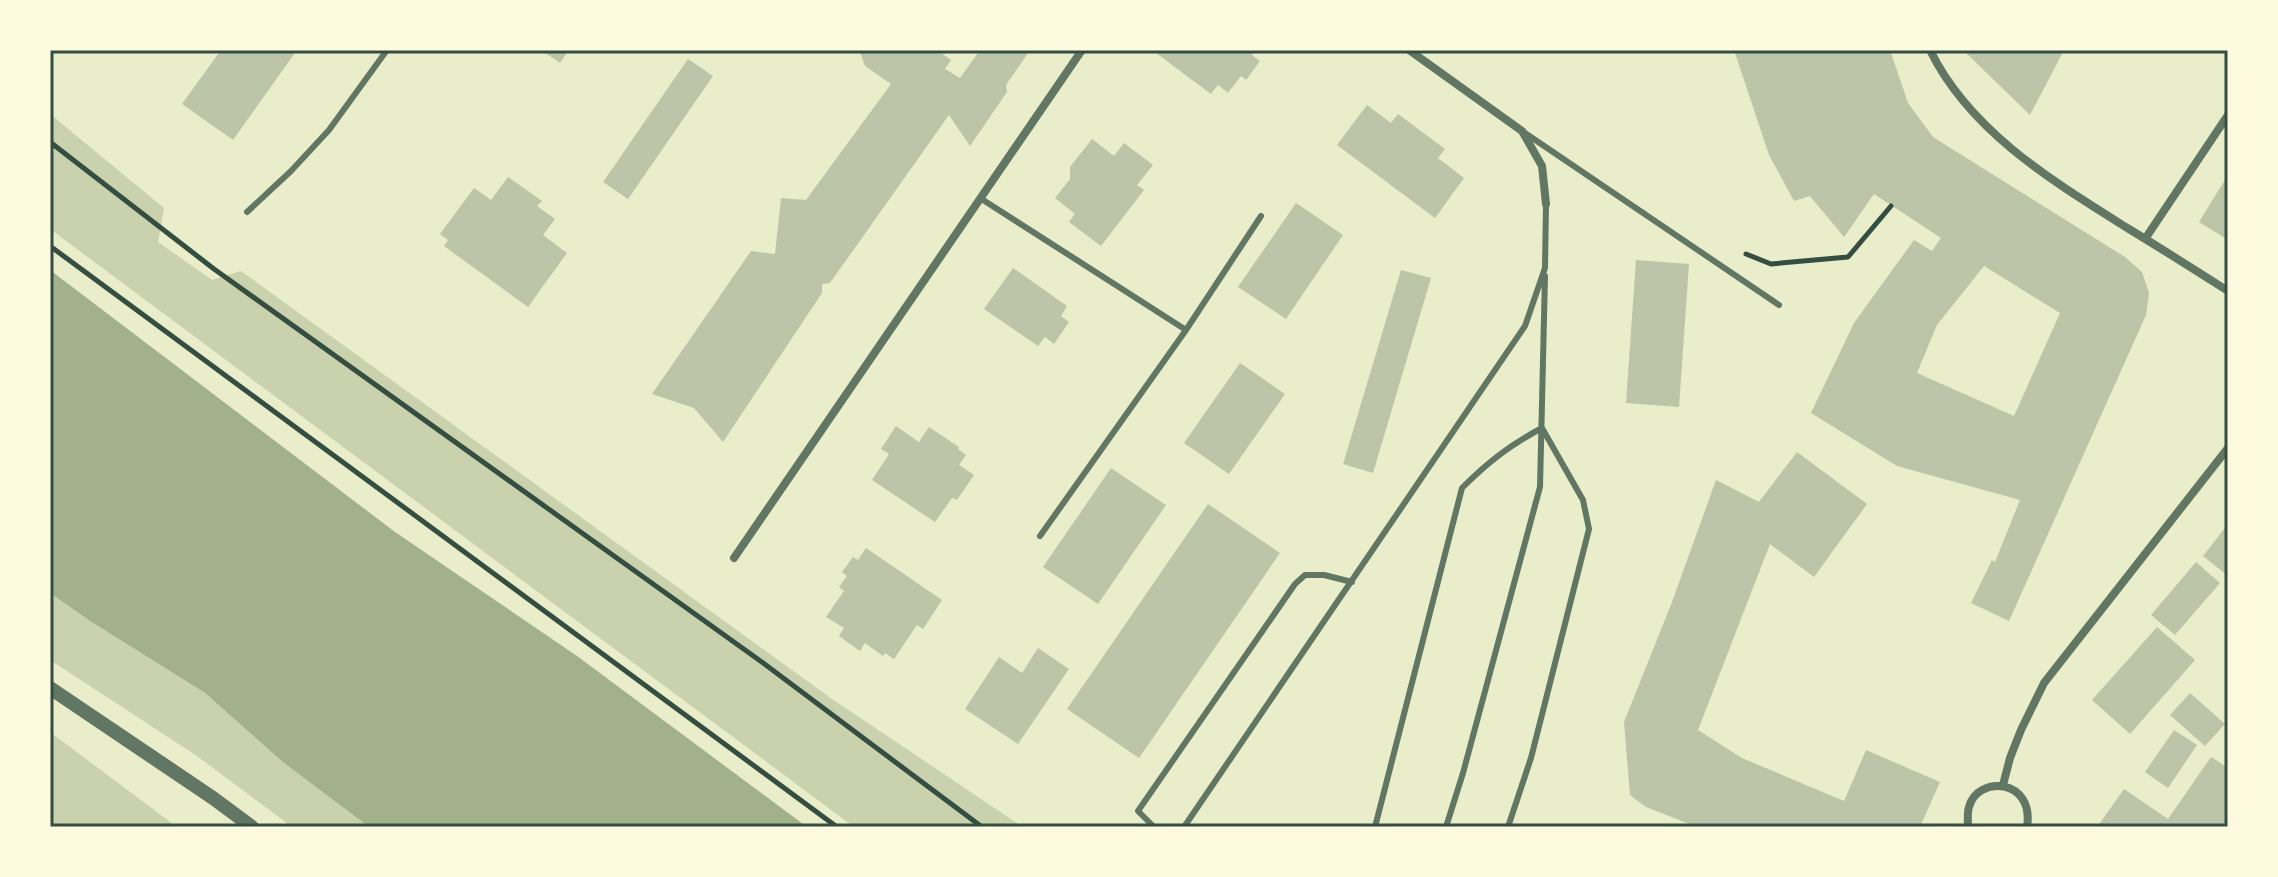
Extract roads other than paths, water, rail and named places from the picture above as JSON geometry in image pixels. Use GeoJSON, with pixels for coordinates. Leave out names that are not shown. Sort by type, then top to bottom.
{"type":"FeatureCollection","features":[{"type":"Feature","properties":{"kind":"street"},"geometry":{"type":"LineString","coordinates":[[734,558],[1082,50]]}},
{"type":"Feature","properties":{"kind":"street"},"geometry":{"type":"LineString","coordinates":[[1409,50],[1522,131],[1542,166],[1546,204]]}},
{"type":"Feature","properties":{"kind":"street"},"geometry":{"type":"LineString","coordinates":[[1930,50],[1954,90],[2001,140],[2051,179],[2228,291]]}},
{"type":"Feature","properties":{"kind":"street"},"geometry":{"type":"LineString","coordinates":[[2145,239],[2228,115]]}},
{"type":"Feature","properties":{"kind":"street"},"geometry":{"type":"LineString","coordinates":[[2003,785],[2021,730],[2044,683],[2228,448]]}},
{"type":"Feature","properties":{"kind":"street"},"geometry":{"type":"LineString","coordinates":[[50,688],[252,827]]}},
{"type":"Feature","properties":{"kind":"street"},"geometry":{"type":"LineString","coordinates":[[1968,827],[1969,806],[1982,789],[2003,785],[2021,794],[2030,812],[2027,827]]}},
{"type":"Feature","properties":{"kind":"lane"},"geometry":{"type":"LineString","coordinates":[[247,212],[329,130],[387,50]]}},
{"type":"Feature","properties":{"kind":"lane"},"geometry":{"type":"LineString","coordinates":[[1522,131],[1779,305]]}},
{"type":"Feature","properties":{"kind":"lane"},"geometry":{"type":"LineString","coordinates":[[980,198],[1186,330]]}},
{"type":"Feature","properties":{"kind":"lane"},"geometry":{"type":"LineString","coordinates":[[1446,827],[1540,487],[1546,204]]}},
{"type":"Feature","properties":{"kind":"lane"},"geometry":{"type":"LineString","coordinates":[[1040,536],[1186,330],[1261,216]]}},
{"type":"Feature","properties":{"kind":"lane"},"geometry":{"type":"LineString","coordinates":[[1184,827],[1525,326],[1545,268]]}},
{"type":"Feature","properties":{"kind":"lane"},"geometry":{"type":"LineString","coordinates":[[1375,827],[1462,488],[1512,444],[1542,428]]}},
{"type":"Feature","properties":{"kind":"lane"},"geometry":{"type":"LineString","coordinates":[[1508,827],[1531,758],[1589,529],[1583,500],[1542,428]]}},
{"type":"Feature","properties":{"kind":"lane"},"geometry":{"type":"LineString","coordinates":[[1154,827],[1138,811],[1295,584],[1305,575],[1324,575],[1352,582]]}}]}
